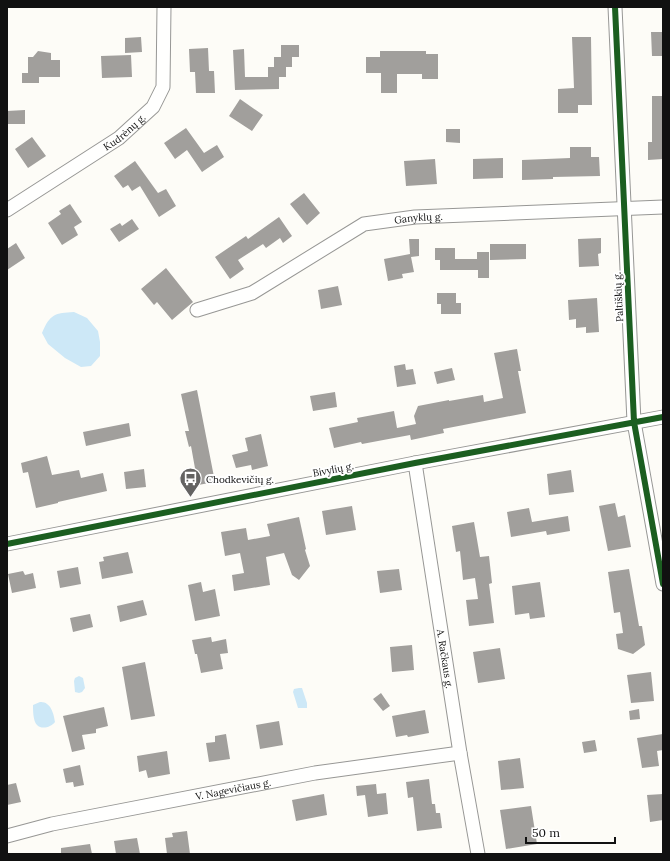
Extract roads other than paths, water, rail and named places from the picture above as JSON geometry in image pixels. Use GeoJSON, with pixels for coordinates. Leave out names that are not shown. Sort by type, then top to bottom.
{"type":"FeatureCollection","features":[{"type":"Feature","properties":{"kind":"street","name":"Kudrėnų g."},"geometry":{"type":"LineString","coordinates":[[7,210],[119,138],[154,107],[163,87],[164,7]]}},
{"type":"Feature","properties":{"kind":"street","name":"Paltiškių g."},"geometry":{"type":"LineString","coordinates":[[615,7],[634,422],[663,584]]}},
{"type":"Feature","properties":{"kind":"street","name":"Ganyklų g."},"geometry":{"type":"LineString","coordinates":[[197,310],[252,293],[364,224],[415,217],[663,207]]}},
{"type":"Feature","properties":{"kind":"street","name":"Bivylių g."},"geometry":{"type":"LineString","coordinates":[[7,544],[415,463],[663,417]]}},
{"type":"Feature","properties":{"kind":"street","name":"A. Račkaus g."},"geometry":{"type":"LineString","coordinates":[[415,463],[460,753],[478,854]]}},
{"type":"Feature","properties":{"kind":"street","name":"V. Nagevičiaus g."},"geometry":{"type":"LineString","coordinates":[[7,836],[52,824],[315,773],[460,753]]}},
{"type":"Feature","properties":{"kind":"water"},"geometry":{"type":"Polygon","coordinates":[[[74,312],[87,318],[98,331],[100,356],[91,366],[81,367],[65,358],[48,344],[42,333],[48,322],[54,316],[62,313],[74,312]]]}},
{"type":"Feature","properties":{"kind":"water"},"geometry":{"type":"Polygon","coordinates":[[[79,676],[83,678],[85,688],[79,693],[75,692],[74,681],[75,678],[79,676]]]}},
{"type":"Feature","properties":{"kind":"water"},"geometry":{"type":"Polygon","coordinates":[[[302,688],[307,703],[307,708],[298,708],[293,692],[294,689],[302,688]]]}},
{"type":"Feature","properties":{"kind":"water"},"geometry":{"type":"Polygon","coordinates":[[[40,702],[46,703],[51,708],[54,715],[55,722],[46,727],[39,727],[34,718],[33,705],[40,702]]]}},
{"type":"Feature","properties":{"kind":"place","name":"Chodkevičių g."},"geometry":{"type":"Point","coordinates":[190,498]}}]}
